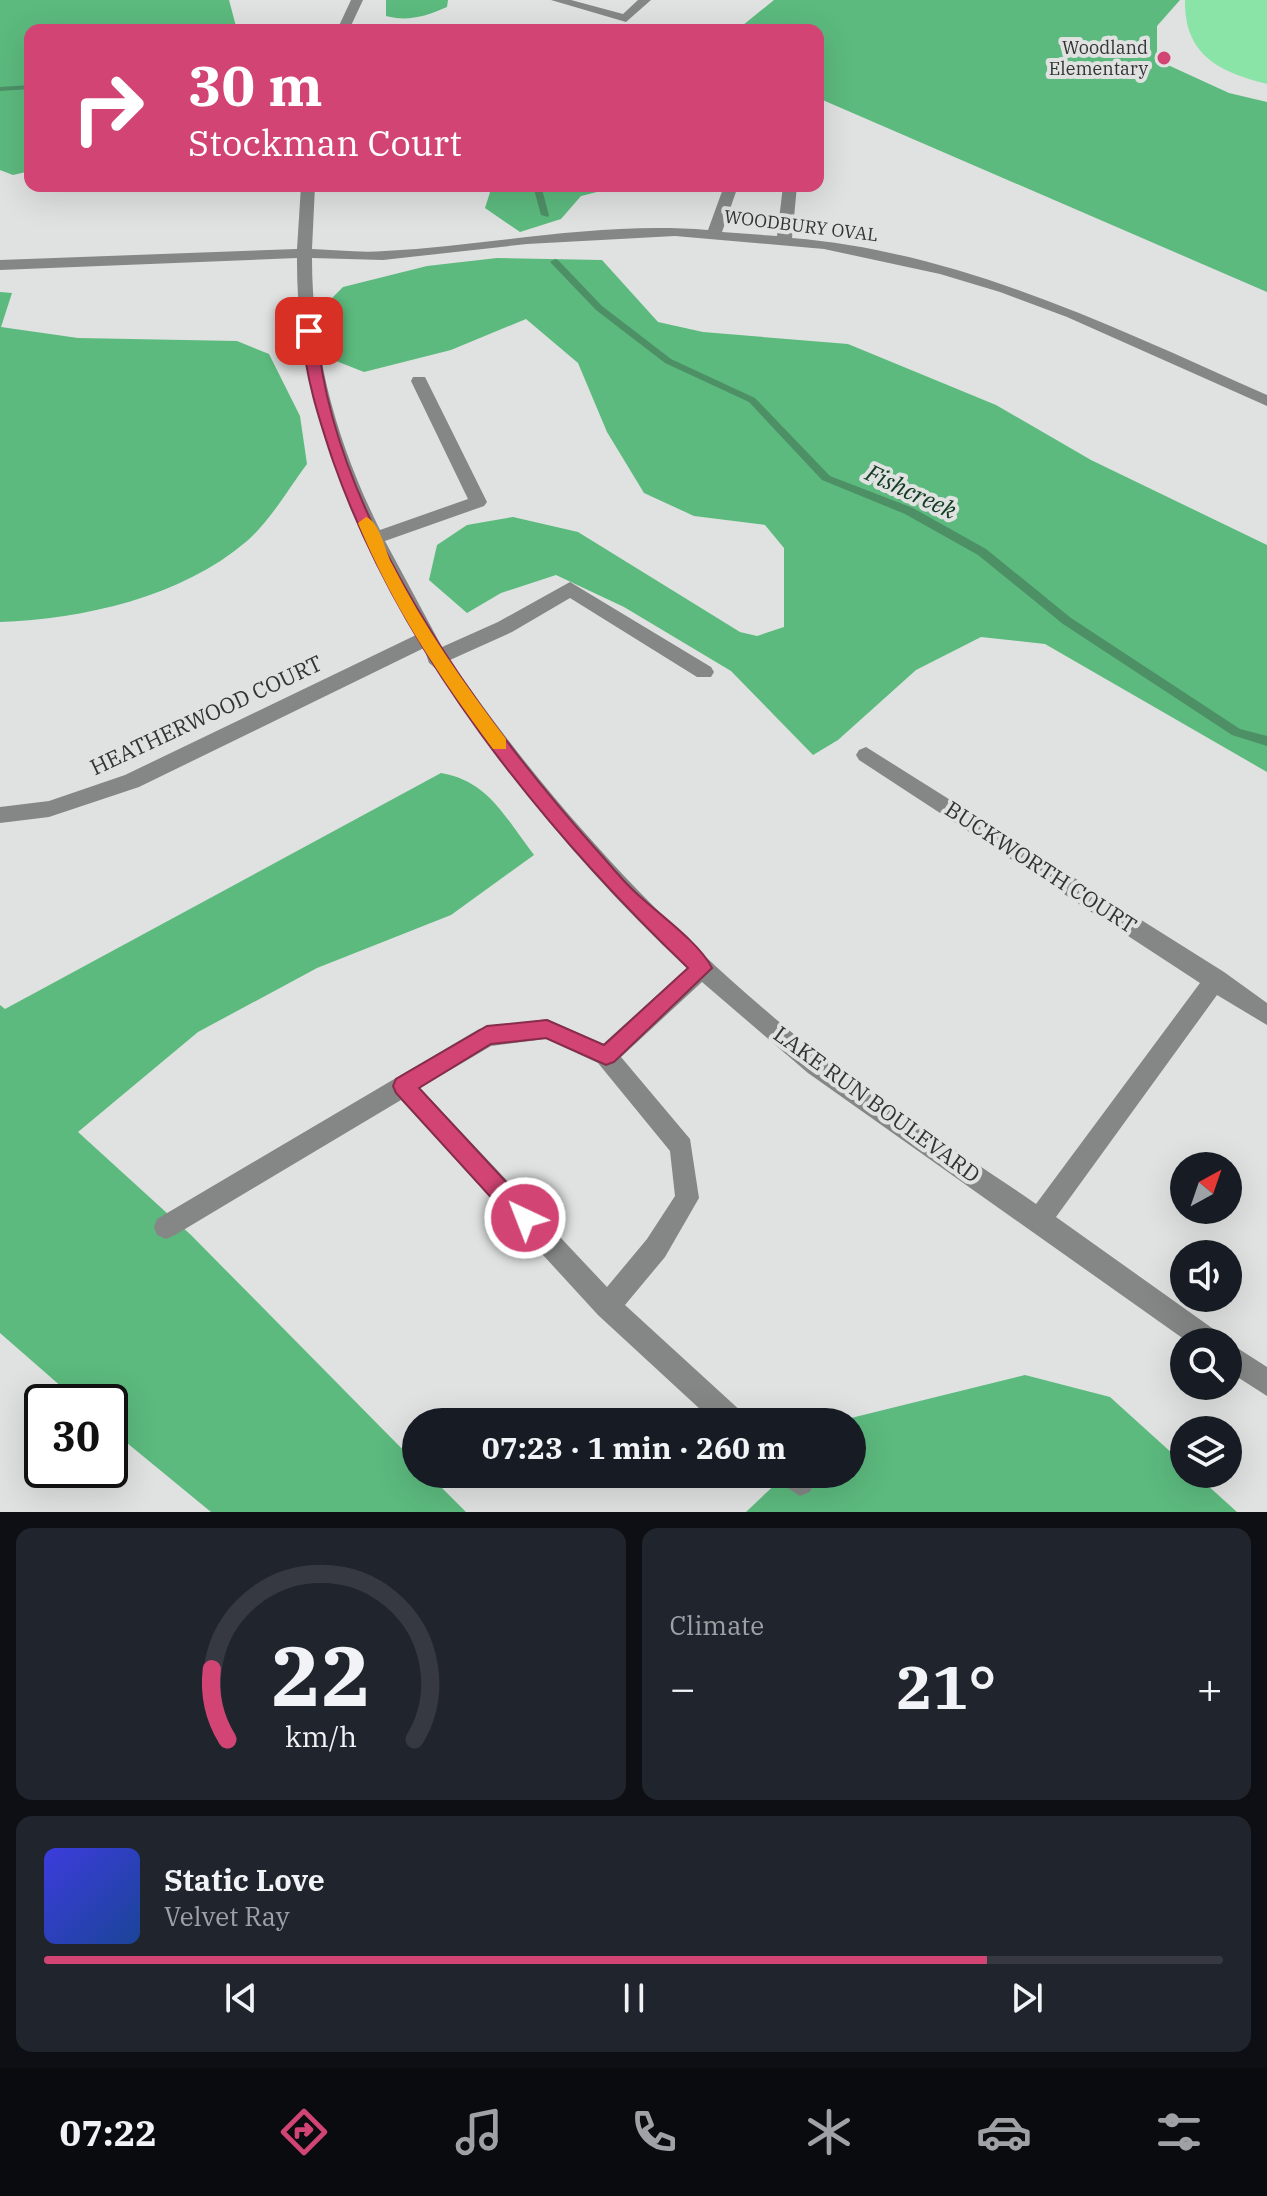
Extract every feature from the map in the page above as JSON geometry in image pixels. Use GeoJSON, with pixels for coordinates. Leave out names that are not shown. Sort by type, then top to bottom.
{"type":"FeatureCollection","features":[{"type":"Feature","properties":{"kind":"street"},"geometry":{"type":"LineString","coordinates":[[346,24],[357,0]]}},
{"type":"Feature","properties":{"kind":"street"},"geometry":{"type":"LineString","coordinates":[[557,0],[626,18],[645,0]]}},
{"type":"Feature","properties":{"kind":"street","name":"LAKE RUN BOULEVARD"},"geometry":{"type":"LineString","coordinates":[[308,192],[303,253],[311,358],[327,421],[373,539],[436,658],[574,837],[626,896],[702,968],[801,1054],[1190,1328]]}},
{"type":"Feature","properties":{"kind":"street"},"geometry":{"type":"LineString","coordinates":[[714,235],[729,192]]}},
{"type":"Feature","properties":{"kind":"street"},"geometry":{"type":"LineString","coordinates":[[784,241],[789,192]]}},
{"type":"Feature","properties":{"kind":"street","name":"WOODBURY OVAL"},"geometry":{"type":"LineString","coordinates":[[303,253],[383,256],[608,235],[675,232],[784,241],[877,255],[1005,289],[1072,314],[1267,401]]}},
{"type":"Feature","properties":{"kind":"street"},"geometry":{"type":"LineString","coordinates":[[0,265],[303,253]]}},
{"type":"Feature","properties":{"kind":"street"},"geometry":{"type":"LineString","coordinates":[[373,539],[478,502],[419,381]]}},
{"type":"Feature","properties":{"kind":"street"},"geometry":{"type":"LineString","coordinates":[[436,658],[505,627],[570,589],[704,672]]}},
{"type":"Feature","properties":{"kind":"street","name":"HEATHERWOOD COURT"},"geometry":{"type":"LineString","coordinates":[[0,815],[49,809],[132,781],[425,639]]}},
{"type":"Feature","properties":{"kind":"street","name":"BUCKWORTH COURT"},"geometry":{"type":"LineString","coordinates":[[866,755],[1216,979],[1267,1015]]}},
{"type":"Feature","properties":{"kind":"street"},"geometry":{"type":"LineString","coordinates":[[606,1056],[702,968]]}},
{"type":"Feature","properties":{"kind":"street"},"geometry":{"type":"LineString","coordinates":[[1039,1220],[1216,979]]}},
{"type":"Feature","properties":{"kind":"street"},"geometry":{"type":"LineString","coordinates":[[166,1227],[487,1036],[547,1029],[606,1056],[682,1147],[687,1198],[656,1248],[607,1306]]}},
{"type":"Feature","properties":{"kind":"street"},"geometry":{"type":"LineString","coordinates":[[403,1086],[607,1306],[719,1408]]}},
{"type":"Feature","properties":{"kind":"street"},"geometry":{"type":"LineString","coordinates":[[1242,1365],[1267,1383]]}},
{"type":"Feature","properties":{"kind":"green space"},"geometry":{"type":"Polygon","coordinates":[[[0,0],[229,0],[235,24],[24,24],[24,172],[13,175],[0,170],[0,0]]]}},
{"type":"Feature","properties":{"kind":"green space"},"geometry":{"type":"Polygon","coordinates":[[[386,0],[448,0],[447,7],[417,17],[402,18],[386,16],[386,0]]]}},
{"type":"Feature","properties":{"kind":"green space"},"geometry":{"type":"Polygon","coordinates":[[[774,0],[1180,0],[1157,26],[1157,60],[1229,93],[1267,102],[1267,292],[824,101],[824,24],[744,24],[774,0]]]}},
{"type":"Feature","properties":{"kind":"green space"},"geometry":{"type":"Polygon","coordinates":[[[1185,0],[1267,0],[1267,84],[1220,67],[1198,48],[1186,19],[1185,0]]]}},
{"type":"Feature","properties":{"kind":"green space"},"geometry":{"type":"Polygon","coordinates":[[[490,192],[597,192],[581,196],[561,219],[520,232],[485,208],[490,192]]]}},
{"type":"Feature","properties":{"kind":"green space"},"geometry":{"type":"Polygon","coordinates":[[[497,258],[602,260],[658,322],[703,332],[848,344],[996,405],[1091,460],[1267,545],[1267,772],[1045,644],[981,637],[916,670],[838,740],[813,755],[731,671],[624,607],[556,575],[501,593],[467,613],[429,580],[437,545],[467,525],[513,517],[578,532],[740,632],[757,636],[784,627],[784,548],[765,525],[694,516],[644,493],[607,432],[578,363],[526,319],[451,350],[364,372],[331,359],[326,304],[343,287],[427,266],[497,258]]]}},
{"type":"Feature","properties":{"kind":"green space"},"geometry":{"type":"Polygon","coordinates":[[[0,292],[12,293],[1,327],[78,338],[237,341],[269,354],[300,416],[307,464],[247,541],[193,577],[97,610],[0,622],[0,292]]]}},
{"type":"Feature","properties":{"kind":"green space"},"geometry":{"type":"Polygon","coordinates":[[[441,773],[472,784],[495,804],[534,855],[451,915],[317,968],[198,1032],[78,1132],[191,1235],[402,1449],[402,1488],[442,1488],[466,1512],[211,1512],[128,1444],[128,1384],[58,1384],[0,1333],[0,1005],[5,1009],[441,773]]]}},
{"type":"Feature","properties":{"kind":"green space"},"geometry":{"type":"Polygon","coordinates":[[[1025,1375],[1110,1397],[1170,1451],[1170,1488],[1210,1488],[1237,1512],[746,1512],[771,1488],[866,1488],[866,1414],[1025,1375]]]}},
{"type":"Feature","properties":{"kind":"waterway","name":"Fishcreek"},"geometry":{"type":"LineString","coordinates":[[0,89],[24,87]]}},
{"type":"Feature","properties":{"kind":"waterway","name":"Fishcreek"},"geometry":{"type":"LineString","coordinates":[[539,192],[545,215]]}},
{"type":"Feature","properties":{"kind":"waterway","name":"Fishcreek"},"geometry":{"type":"LineString","coordinates":[[555,262],[599,308],[668,361],[752,400],[826,478],[909,511],[982,552],[1067,621],[1236,732],[1267,741]]}},
{"type":"Feature","properties":{"kind":"slow traffic"},"geometry":{"type":"LineString","coordinates":[[366,523],[383,563],[436,658],[500,744]]}},
{"type":"Feature","properties":{"kind":"place","name":"Woodland Elementary"},"geometry":{"type":"Point","coordinates":[1164,58]}},
{"type":"Feature","properties":{"kind":"route"},"geometry":{"type":"LineString","coordinates":[[309,331],[311,358],[327,421],[350,485],[383,563],[436,658],[506,753],[574,837],[626,896],[702,968],[606,1056],[547,1029],[487,1036],[403,1086],[525,1218]]}}]}
